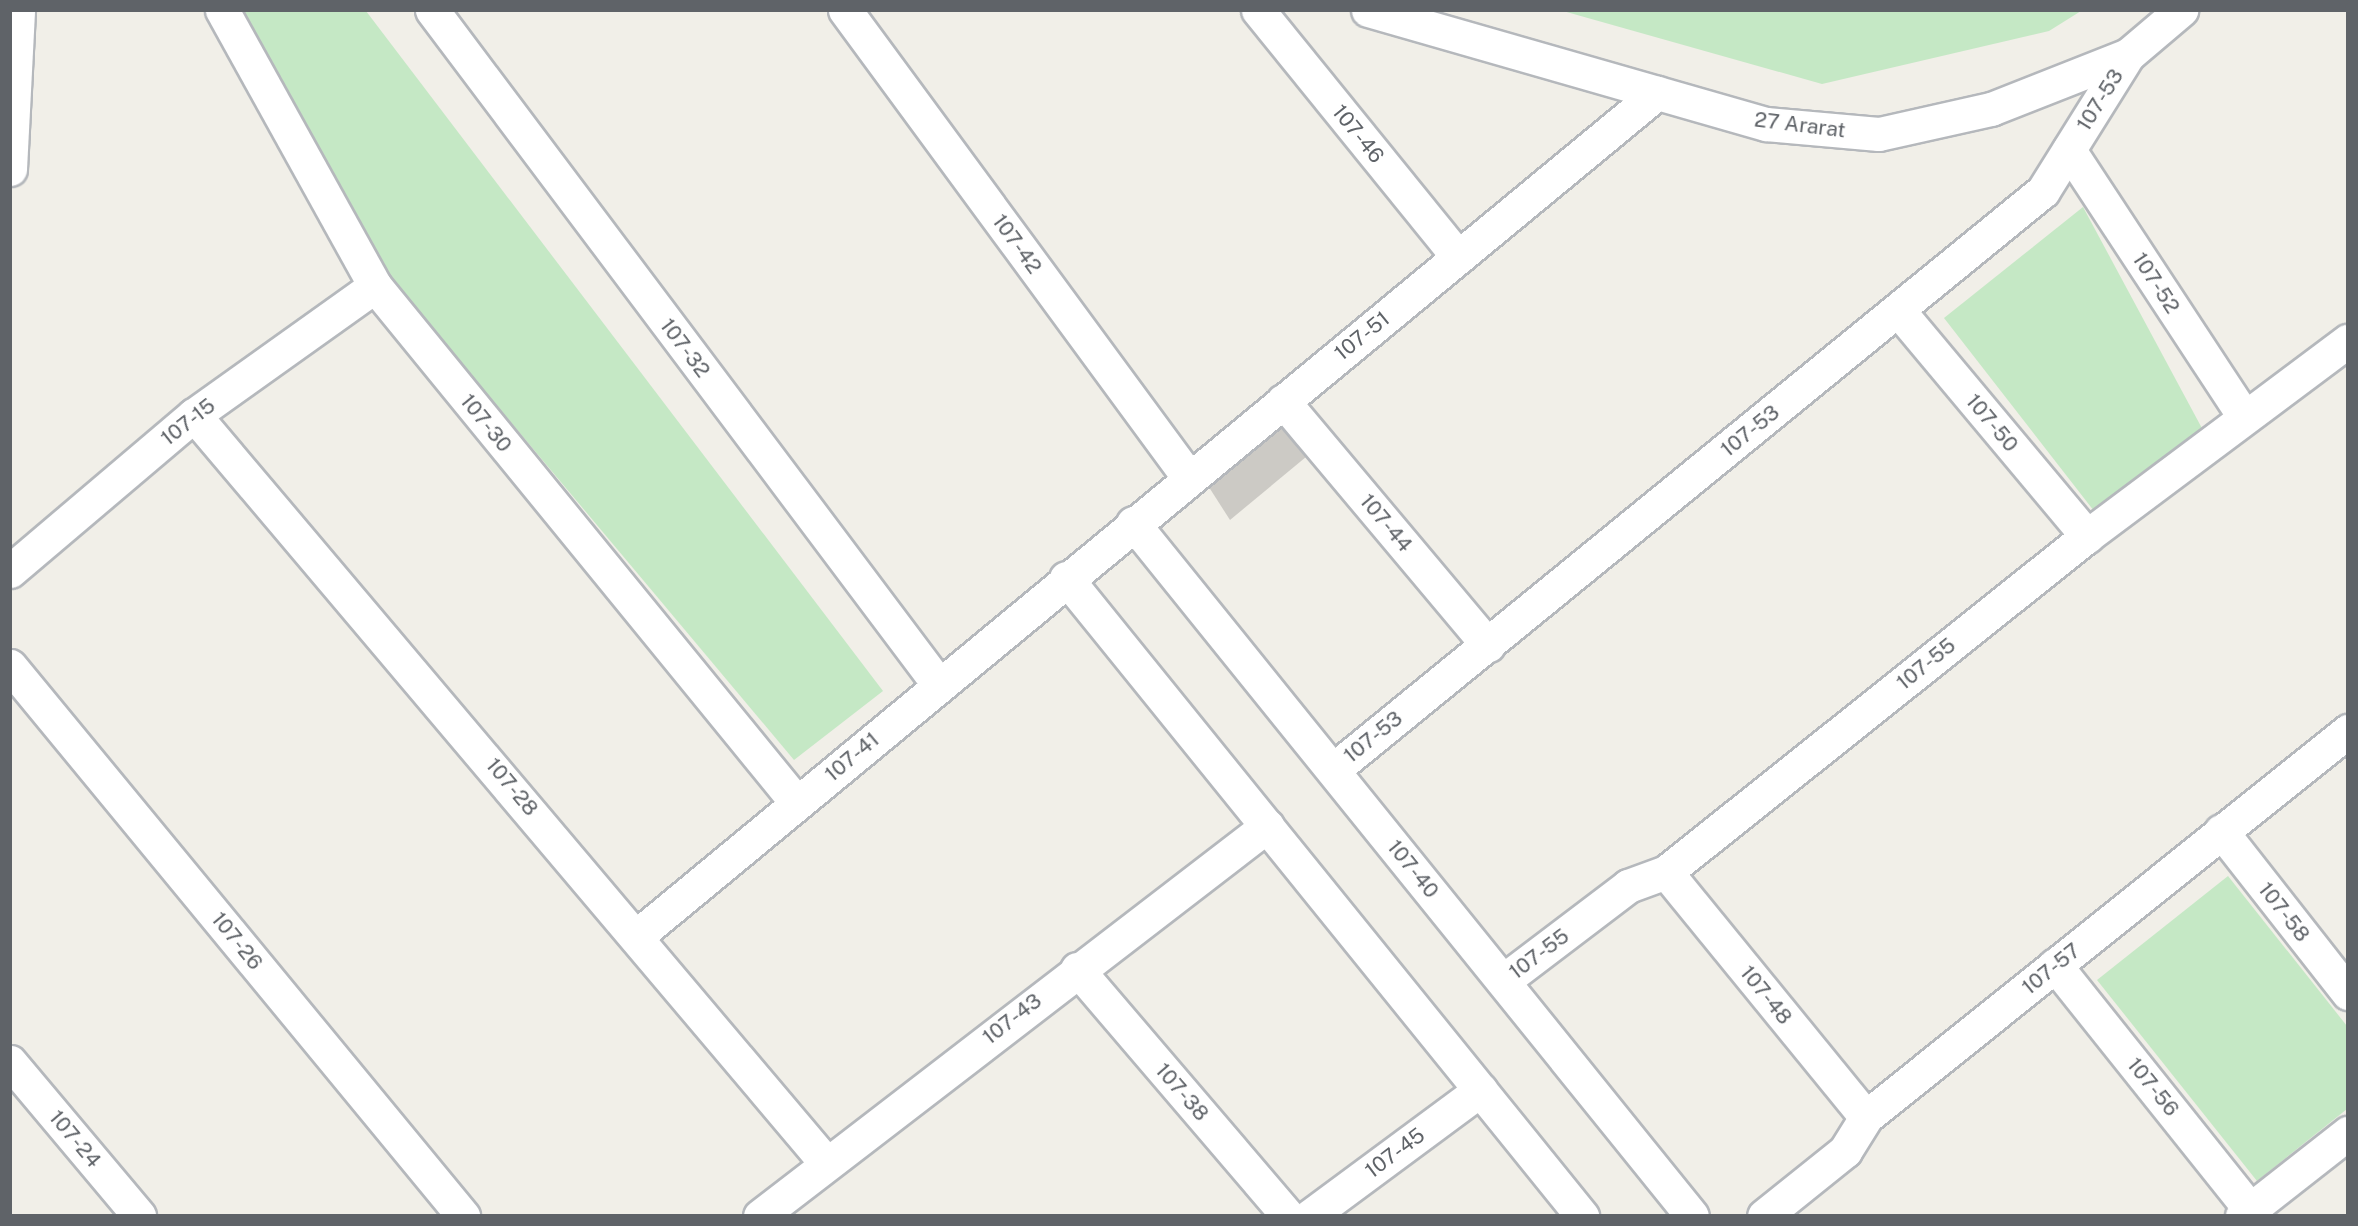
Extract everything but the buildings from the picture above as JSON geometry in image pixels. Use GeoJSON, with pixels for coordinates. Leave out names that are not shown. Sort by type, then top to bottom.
{"type":"FeatureCollection","features":[{"type":"Feature","properties":{"kind":"street"},"geometry":{"type":"LineString","coordinates":[[10,169],[18,10]]}},
{"type":"Feature","properties":{"kind":"street","name":"107-30"},"geometry":{"type":"LineString","coordinates":[[222,10],[375,286],[797,803]]}},
{"type":"Feature","properties":{"kind":"street","name":"107-32"},"geometry":{"type":"LineString","coordinates":[[432,10],[939,685]]}},
{"type":"Feature","properties":{"kind":"street","name":"107-42"},"geometry":{"type":"LineString","coordinates":[[845,10],[1189,478]]}},
{"type":"Feature","properties":{"kind":"street","name":"107-46"},"geometry":{"type":"LineString","coordinates":[[1258,10],[1458,256]]}},
{"type":"Feature","properties":{"kind":"street","name":"27 Ararat"},"geometry":{"type":"LineString","coordinates":[[1368,10],[1766,124],[1879,134],[1991,109],[2128,55],[2181,10]]}},
{"type":"Feature","properties":{"kind":"street","name":"107-53"},"geometry":{"type":"LineString","coordinates":[[1333,770],[2043,191],[2128,55]]}},
{"type":"Feature","properties":{"kind":"street","name":"107-51"},"geometry":{"type":"LineString","coordinates":[[1066,578],[1657,93]]}},
{"type":"Feature","properties":{"kind":"street","name":"107-52"},"geometry":{"type":"LineString","coordinates":[[2069,150],[2243,415]]}},
{"type":"Feature","properties":{"kind":"street","name":"107-15"},"geometry":{"type":"LineString","coordinates":[[10,571],[194,415],[375,286]]}},
{"type":"Feature","properties":{"kind":"street","name":"107-50"},"geometry":{"type":"LineString","coordinates":[[1898,310],[2087,536]]}},
{"type":"Feature","properties":{"kind":"street","name":"107-55"},"geometry":{"type":"LineString","coordinates":[[1503,981],[1628,886],[1666,872],[2087,536],[2243,415],[2348,340]]}},
{"type":"Feature","properties":{"kind":"street","name":"107-44"},"geometry":{"type":"LineString","coordinates":[[1283,401],[1488,645]]}},
{"type":"Feature","properties":{"kind":"street","name":"107-28"},"geometry":{"type":"LineString","coordinates":[[194,415],[638,935],[826,1163]]}},
{"type":"Feature","properties":{"kind":"street","name":"107-40"},"geometry":{"type":"LineString","coordinates":[[1133,523],[1692,1215]]}},
{"type":"Feature","properties":{"kind":"street"},"geometry":{"type":"LineString","coordinates":[[1066,578],[1582,1215]]}},
{"type":"Feature","properties":{"kind":"street","name":"107-41"},"geometry":{"type":"LineString","coordinates":[[638,935],[1066,578]]}},
{"type":"Feature","properties":{"kind":"street","name":"107-26"},"geometry":{"type":"LineString","coordinates":[[10,666],[463,1215]]}},
{"type":"Feature","properties":{"kind":"street","name":"107-57"},"geometry":{"type":"LineString","coordinates":[[1764,1215],[1845,1151],[1866,1117],[2348,731]]}},
{"type":"Feature","properties":{"kind":"street","name":"107-43"},"geometry":{"type":"LineString","coordinates":[[759,1215],[1077,969],[1267,826]]}},
{"type":"Feature","properties":{"kind":"street","name":"107-58"},"geometry":{"type":"LineString","coordinates":[[2221,831],[2348,993]]}},
{"type":"Feature","properties":{"kind":"street","name":"107-48"},"geometry":{"type":"LineString","coordinates":[[1666,872],[1866,1117]]}},
{"type":"Feature","properties":{"kind":"street","name":"107-56"},"geometry":{"type":"LineString","coordinates":[[2055,965],[2246,1212]]}},
{"type":"Feature","properties":{"kind":"street","name":"107-38"},"geometry":{"type":"LineString","coordinates":[[1077,969],[1288,1215]]}},
{"type":"Feature","properties":{"kind":"street","name":"107-24"},"geometry":{"type":"LineString","coordinates":[[10,1062],[138,1215]]}},
{"type":"Feature","properties":{"kind":"street","name":"107-45"},"geometry":{"type":"LineString","coordinates":[[1310,1215],[1480,1090]]}},
{"type":"Feature","properties":{"kind":"street"},"geometry":{"type":"LineString","coordinates":[[2246,1212],[2348,1134]]}},
{"type":"Feature","properties":{"kind":"green space"},"geometry":{"type":"Polygon","coordinates":[[[233,11],[366,11],[883,691],[794,760],[373,258],[233,11]]]}},
{"type":"Feature","properties":{"kind":"green space"},"geometry":{"type":"Polygon","coordinates":[[[1563,11],[2081,11],[2049,31],[1822,84],[1563,11]]]}},
{"type":"Feature","properties":{"kind":"green space"},"geometry":{"type":"Polygon","coordinates":[[[2083,207],[2204,432],[2094,511],[1944,318],[2083,207]]]}},
{"type":"Feature","properties":{"kind":"green space"},"geometry":{"type":"Polygon","coordinates":[[[2228,876],[2347,1026],[2347,1109],[2257,1181],[2097,980],[2228,876]]]}}]}
